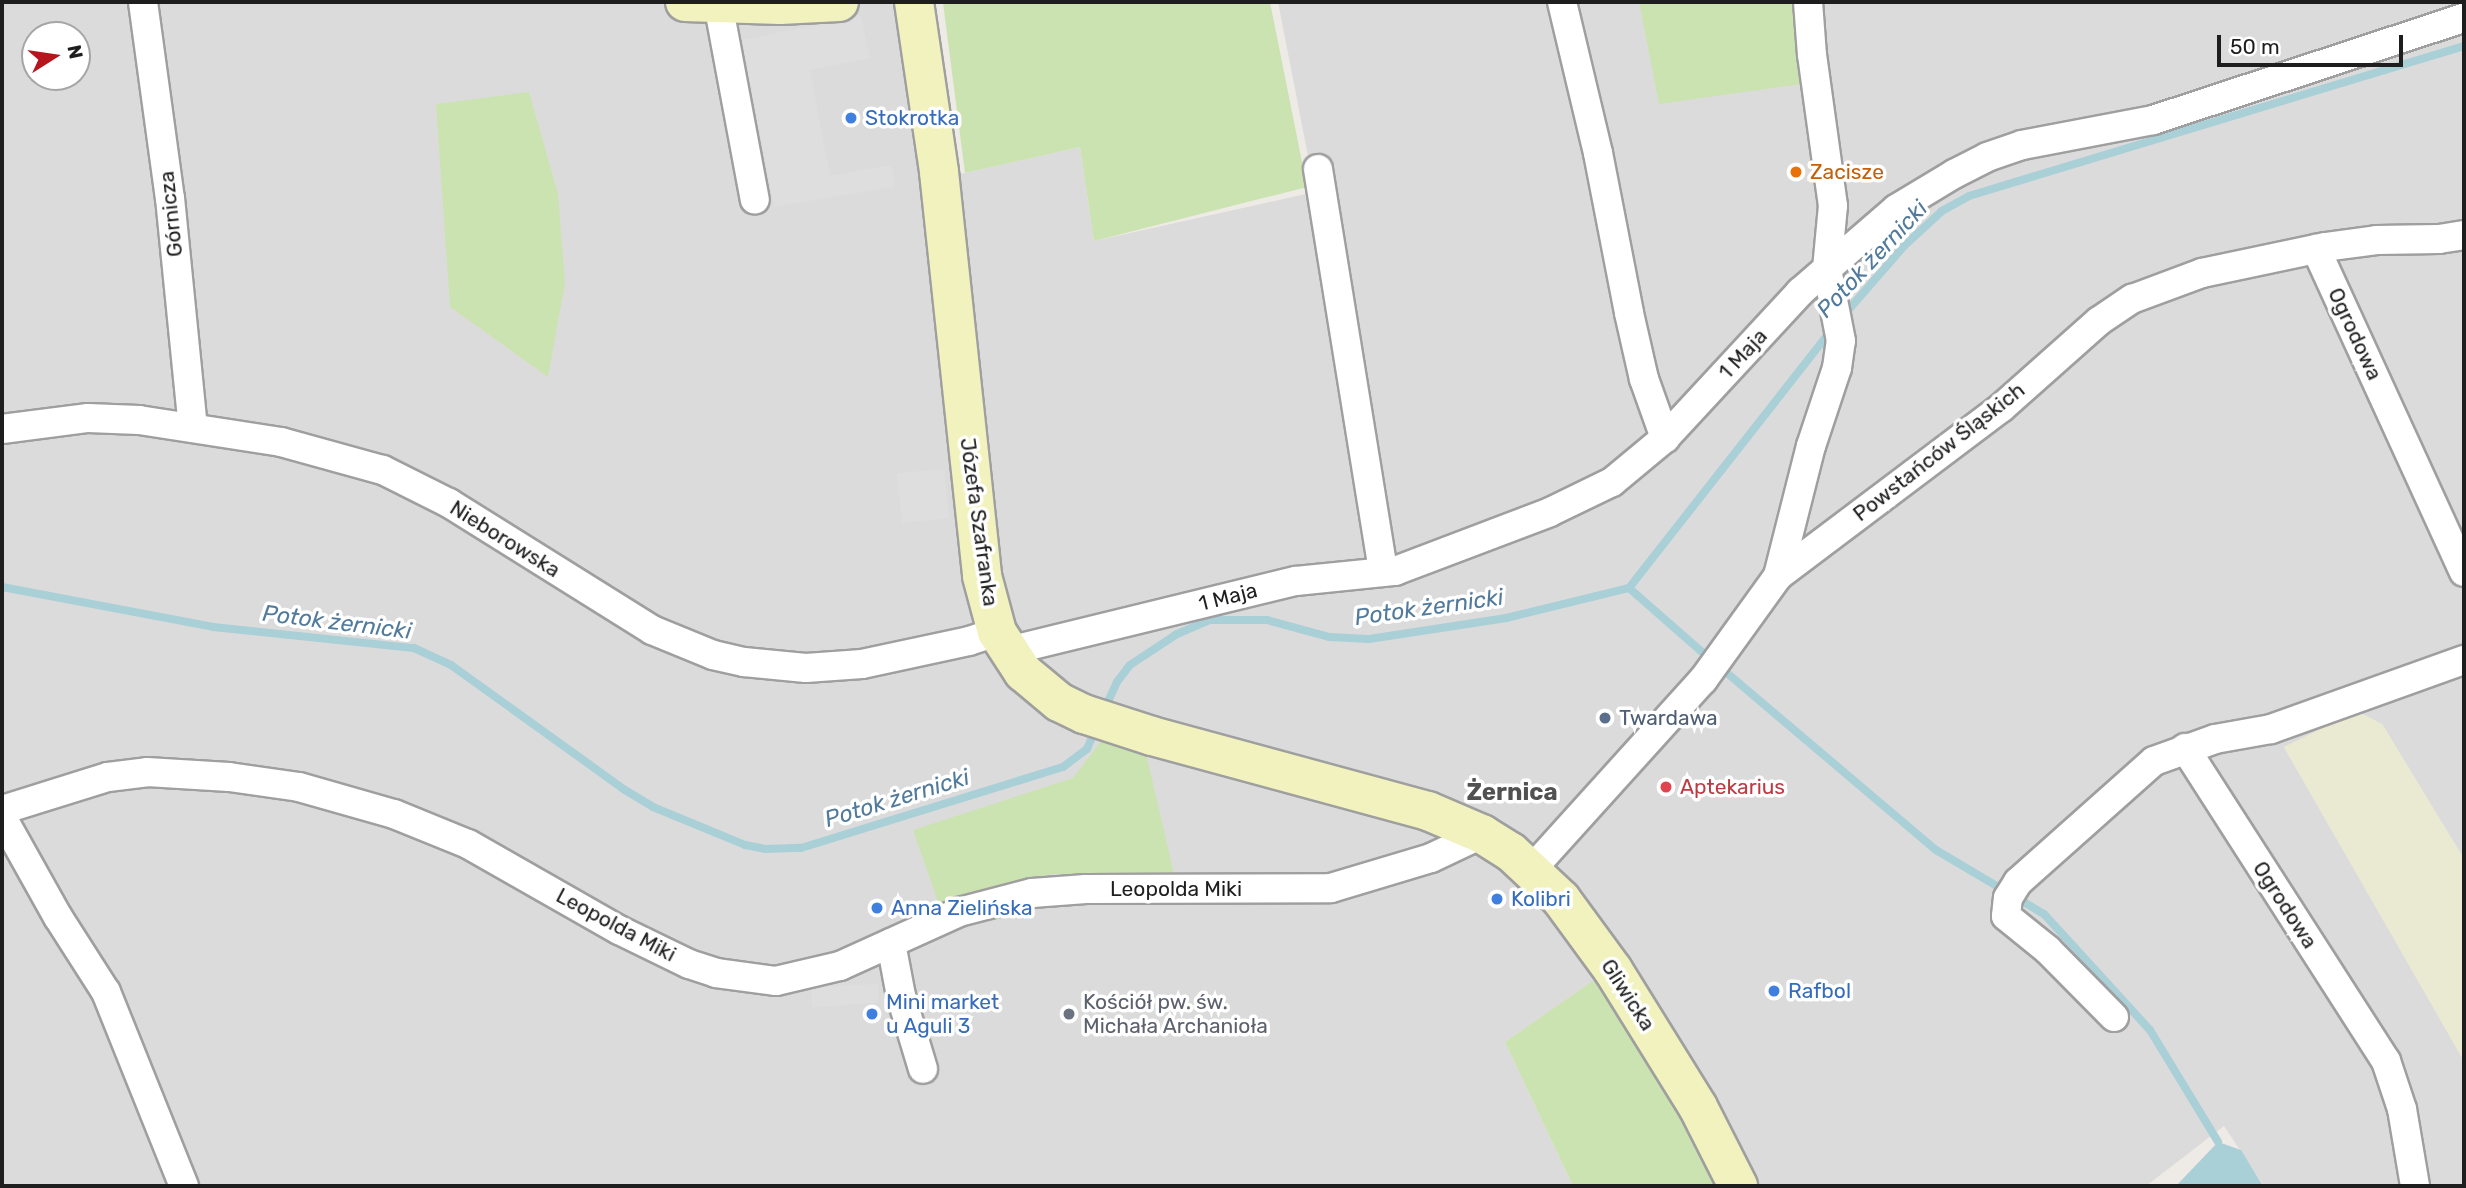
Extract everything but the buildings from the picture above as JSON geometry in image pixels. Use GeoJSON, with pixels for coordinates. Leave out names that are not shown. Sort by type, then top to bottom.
{"type":"FeatureCollection","features":[{"type":"Feature","properties":{"kind":"street","name":"Górnicza"},"geometry":{"type":"LineString","coordinates":[[143,2],[170,198],[193,428]]}},
{"type":"Feature","properties":{"kind":"street"},"geometry":{"type":"LineString","coordinates":[[755,200],[701,2],[779,5],[839,2]]}},
{"type":"Feature","properties":{"kind":"street","name":"Józefa Szafranka"},"geometry":{"type":"LineString","coordinates":[[914,2],[939,172],[979,551],[988,605],[1003,641],[1023,672],[1059,702],[1084,714],[1383,797],[1437,814],[1482,834]]}},
{"type":"Feature","properties":{"kind":"street"},"geometry":{"type":"LineString","coordinates":[[1562,2],[1598,153],[1644,379],[1665,438]]}},
{"type":"Feature","properties":{"kind":"street"},"geometry":{"type":"LineString","coordinates":[[1778,576],[1811,446],[1837,368],[1841,341],[1827,269],[1833,206],[1812,55],[1808,2]]}},
{"type":"Feature","properties":{"kind":"street","name":"1 Maja"},"geometry":{"type":"LineString","coordinates":[[1003,641],[1296,581],[1395,571],[1550,512],[1612,482],[1665,438],[1800,292],[1896,209],[1987,157],[2022,145],[2153,120],[2464,18]]}},
{"type":"Feature","properties":{"kind":"street"},"geometry":{"type":"LineString","coordinates":[[1318,169],[1383,572]]}},
{"type":"Feature","properties":{"kind":"street","name":"Powstańców Śląskich"},"geometry":{"type":"LineString","coordinates":[[1532,869],[1703,680],[1778,576],[2001,408],[2055,357],[2132,299],[2202,273],[2316,249],[2377,240],[2439,239],[2464,235]]}},
{"type":"Feature","properties":{"kind":"street","name":"Ogrodowa"},"geometry":{"type":"LineString","coordinates":[[2316,249],[2464,572]]}},
{"type":"Feature","properties":{"kind":"street","name":"Nieborowska"},"geometry":{"type":"LineString","coordinates":[[2,429],[88,418],[139,420],[281,442],[399,477],[507,539],[631,618],[713,655],[774,667],[839,667],[1003,641]]}},
{"type":"Feature","properties":{"kind":"street"},"geometry":{"type":"LineString","coordinates":[[2114,1017],[2048,950],[2006,916],[2013,890],[2154,761],[2185,748],[2271,729],[2464,660]]}},
{"type":"Feature","properties":{"kind":"street","name":"Ogrodowa"},"geometry":{"type":"LineString","coordinates":[[2185,748],[2386,1061],[2402,1109],[2414,1186]]}},
{"type":"Feature","properties":{"kind":"street","name":"Leopolda Miki"},"geometry":{"type":"LineString","coordinates":[[2,810],[108,777],[147,772],[266,782],[362,804],[433,829],[498,860],[641,943],[716,973],[743,978],[790,980],[840,966],[959,912],[1032,893],[1086,889],[1331,888],[1432,858],[1482,834]]}},
{"type":"Feature","properties":{"kind":"street"},"geometry":{"type":"LineString","coordinates":[[2,817],[58,917],[106,992],[184,1186]]}},
{"type":"Feature","properties":{"kind":"street","name":"Gliwicka"},"geometry":{"type":"LineString","coordinates":[[1482,834],[1532,869],[1567,908],[1637,1007],[1698,1107],[1738,1186]]}},
{"type":"Feature","properties":{"kind":"street"},"geometry":{"type":"LineString","coordinates":[[891,943],[901,996],[923,1069]]}},
{"type":"Feature","properties":{"kind":"shaded area"},"geometry":{"type":"Polygon","coordinates":[[[2,2],[898,2],[922,179],[965,173],[1080,147],[1094,241],[1315,192],[1278,2],[2464,2],[2464,859],[2382,724],[2284,747],[2464,1061],[2464,1186],[2264,1186],[2224,1126],[2146,1186],[1753,1186],[1624,960],[1505,1042],[1573,1186],[2,1186],[2,2]]]}},
{"type":"Feature","properties":{"kind":"shaded area"},"geometry":{"type":"Polygon","coordinates":[[[861,16],[870,58],[810,70],[830,176],[892,165],[894,187],[774,207],[742,40],[861,16]]]}},
{"type":"Feature","properties":{"kind":"shaded area"},"geometry":{"type":"Polygon","coordinates":[[[944,469],[949,518],[902,523],[897,473],[944,469]]]}},
{"type":"Feature","properties":{"kind":"shaded area"},"geometry":{"type":"Polygon","coordinates":[[[878,984],[878,1003],[812,1007],[811,987],[878,984]]]}},
{"type":"Feature","properties":{"kind":"green space"},"geometry":{"type":"Polygon","coordinates":[[[1270,2],[1307,187],[1094,241],[1080,147],[965,173],[943,3],[1270,2]]]}},
{"type":"Feature","properties":{"kind":"green space"},"geometry":{"type":"Polygon","coordinates":[[[1639,2],[1795,2],[1801,84],[1659,104],[1639,2]]]}},
{"type":"Feature","properties":{"kind":"green space"},"geometry":{"type":"Polygon","coordinates":[[[529,92],[558,194],[565,283],[548,377],[450,307],[436,104],[529,92]]]}},
{"type":"Feature","properties":{"kind":"green space"},"geometry":{"type":"Polygon","coordinates":[[[2357,711],[2382,724],[2464,859],[2464,1061],[2284,747],[2357,711]]]}},
{"type":"Feature","properties":{"kind":"green space"},"geometry":{"type":"Polygon","coordinates":[[[1105,736],[1146,753],[1174,874],[1051,874],[939,905],[913,830],[1073,778],[1105,736]]]}},
{"type":"Feature","properties":{"kind":"green space"},"geometry":{"type":"Polygon","coordinates":[[[1600,976],[1678,1109],[1714,1186],[1573,1186],[1505,1042],[1600,976]]]}},
{"type":"Feature","properties":{"kind":"water"},"geometry":{"type":"Polygon","coordinates":[[[2218,1142],[2241,1150],[2263,1186],[2176,1186],[2218,1142]]]}},
{"type":"Feature","properties":{"kind":"waterway","name":"Potok żernicki"},"geometry":{"type":"LineString","coordinates":[[1843,316],[1904,246],[1942,211],[1969,196],[2464,46]]}},
{"type":"Feature","properties":{"kind":"waterway","name":"Potok żernicki"},"geometry":{"type":"LineString","coordinates":[[1104,710],[1117,682],[1130,665],[1177,634],[1210,620],[1267,620],[1329,637],[1369,639],[1506,618],[1629,588],[1832,329]]}},
{"type":"Feature","properties":{"kind":"waterway","name":"Potok żernicki"},"geometry":{"type":"LineString","coordinates":[[2,587],[213,627],[414,648],[451,665],[625,790],[653,807],[745,845],[765,849],[801,848],[1063,767],[1087,749],[1096,728]]}},
{"type":"Feature","properties":{"kind":"waterway"},"geometry":{"type":"LineString","coordinates":[[1629,588],[1710,659]]}},
{"type":"Feature","properties":{"kind":"waterway"},"geometry":{"type":"LineString","coordinates":[[1720,667],[1936,850],[2044,914],[2150,1030],[2218,1142]]}},
{"type":"Feature","properties":{"kind":"place","name":"Stokrotka"},"geometry":{"type":"Point","coordinates":[851,118]}},
{"type":"Feature","properties":{"kind":"place","name":"Zacisze"},"geometry":{"type":"Point","coordinates":[1796,172]}},
{"type":"Feature","properties":{"kind":"place","name":"Twardawa"},"geometry":{"type":"Point","coordinates":[1605,718]}},
{"type":"Feature","properties":{"kind":"place","name":"Aptekarius"},"geometry":{"type":"Point","coordinates":[1666,787]}},
{"type":"Feature","properties":{"kind":"place","name":"Kolibri"},"geometry":{"type":"Point","coordinates":[1497,899]}},
{"type":"Feature","properties":{"kind":"place","name":"Anna Zielińska"},"geometry":{"type":"Point","coordinates":[877,908]}},
{"type":"Feature","properties":{"kind":"place","name":"Rafbol"},"geometry":{"type":"Point","coordinates":[1774,991]}},
{"type":"Feature","properties":{"kind":"place","name":"Mini market u Aguli 3"},"geometry":{"type":"Point","coordinates":[872,1014]}},
{"type":"Feature","properties":{"kind":"place","name":"Kościół pw. św. Michała Archanioła"},"geometry":{"type":"Point","coordinates":[1069,1014]}},
{"type":"Feature","properties":{"kind":"district","name":"Żernica"},"geometry":{"type":"Point","coordinates":[1512,793]}}]}
